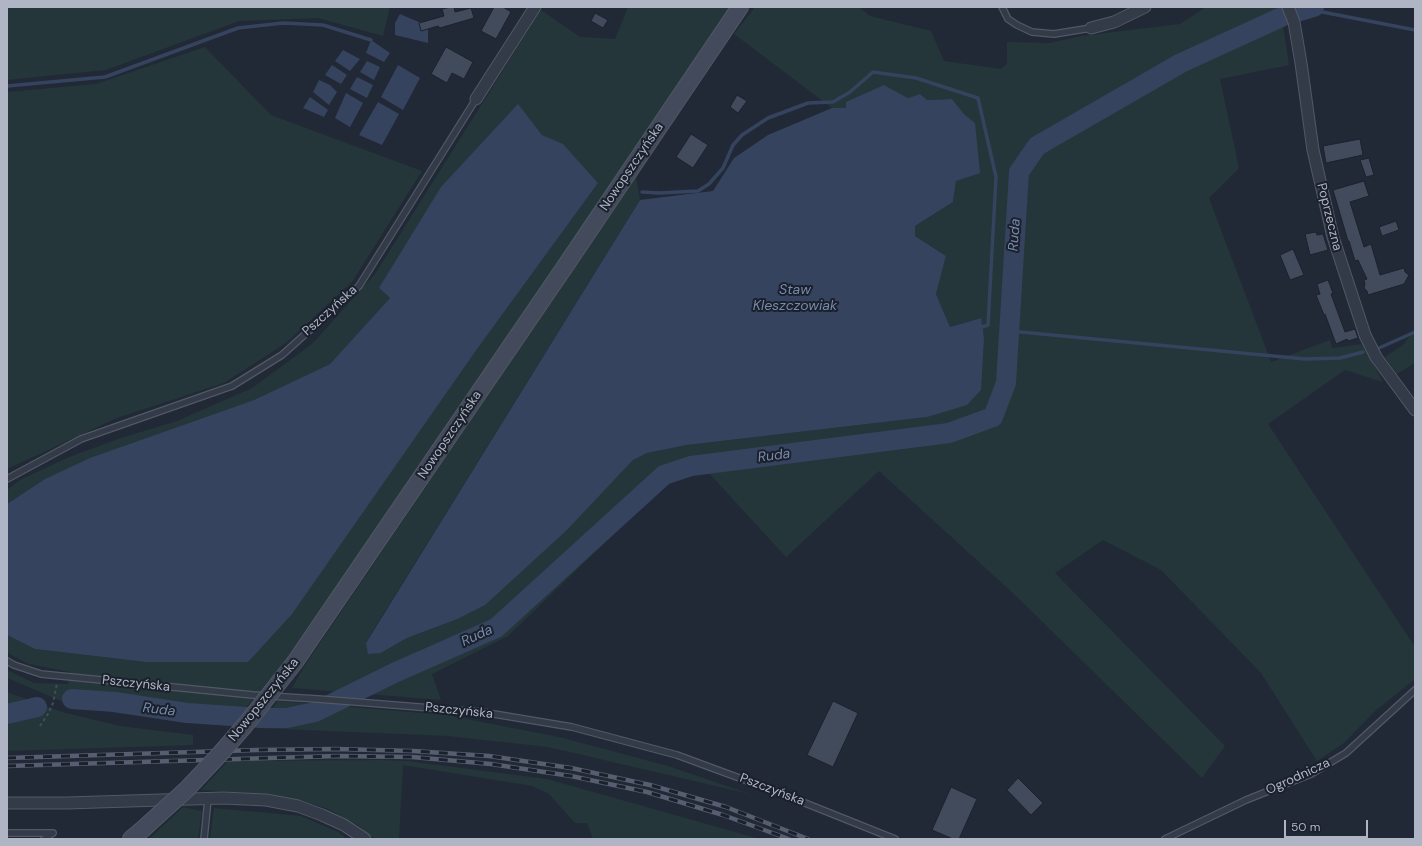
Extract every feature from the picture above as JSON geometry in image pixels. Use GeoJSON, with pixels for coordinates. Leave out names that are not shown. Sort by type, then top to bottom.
{"type":"FeatureCollection","features":[{"type":"Feature","properties":{"kind":"main road","name":"Nowopszczyńska"},"geometry":{"type":"LineString","coordinates":[[137,834],[187,789],[220,754],[256,712],[295,662],[740,7]]}},
{"type":"Feature","properties":{"kind":"street","name":"Pszczyńska"},"geometry":{"type":"LineString","coordinates":[[476,99],[536,7]]}},
{"type":"Feature","properties":{"kind":"street"},"geometry":{"type":"LineString","coordinates":[[1091,28],[1114,22],[1145,7]]}},
{"type":"Feature","properties":{"kind":"street","name":"Poprzeczna"},"geometry":{"type":"LineString","coordinates":[[1288,7],[1294,22],[1313,150],[1335,244],[1365,335],[1376,357],[1415,410]]}},
{"type":"Feature","properties":{"kind":"street"},"geometry":{"type":"LineString","coordinates":[[7,803],[252,799],[298,806],[334,820],[365,839]]}},
{"type":"Feature","properties":{"kind":"lane"},"geometry":{"type":"LineString","coordinates":[[1002,7],[1008,19],[1032,32],[1054,34],[1091,28]]}},
{"type":"Feature","properties":{"kind":"lane","name":"Pszczyńska"},"geometry":{"type":"LineString","coordinates":[[7,479],[81,439],[232,386],[282,355],[359,286],[476,99]]}},
{"type":"Feature","properties":{"kind":"lane","name":"Pszczyńska"},"geometry":{"type":"LineString","coordinates":[[7,661],[14,665],[41,674],[253,695],[482,712],[579,729],[677,755],[780,793],[895,839]]}},
{"type":"Feature","properties":{"kind":"lane","name":"Ogrodnicza"},"geometry":{"type":"LineString","coordinates":[[1165,839],[1246,800],[1310,774],[1346,753],[1415,690]]}},
{"type":"Feature","properties":{"kind":"lane"},"geometry":{"type":"LineString","coordinates":[[204,839],[208,799]]}},
{"type":"Feature","properties":{"kind":"lane"},"geometry":{"type":"LineString","coordinates":[[7,833],[53,833],[44,839]]}},
{"type":"Feature","properties":{"kind":"path"},"geometry":{"type":"LineString","coordinates":[[40,726],[53,703],[59,676]]}},
{"type":"Feature","properties":{"kind":"shaded area"},"geometry":{"type":"Polygon","coordinates":[[[7,7],[390,7],[383,36],[318,18],[239,21],[106,70],[7,80],[7,7]]]}},
{"type":"Feature","properties":{"kind":"shaded area"},"geometry":{"type":"Polygon","coordinates":[[[628,7],[733,7],[625,162],[515,329],[283,663],[232,725],[206,724],[123,714],[71,705],[7,678],[7,670],[34,683],[68,684],[70,672],[29,664],[13,656],[7,652],[7,635],[35,649],[146,662],[248,662],[598,183],[563,145],[542,135],[518,105],[379,288],[390,298],[330,364],[254,400],[122,447],[45,479],[7,504],[7,490],[20,480],[69,457],[121,438],[177,421],[252,388],[312,344],[375,274],[541,10],[580,37],[615,39],[628,7]]]}},
{"type":"Feature","properties":{"kind":"shaded area"},"geometry":{"type":"Polygon","coordinates":[[[755,7],[859,7],[870,16],[931,31],[944,61],[1001,69],[1007,63],[1007,42],[1049,43],[1081,36],[1180,24],[1206,7],[1280,7],[1289,65],[1220,79],[1239,168],[1209,198],[1271,362],[1330,340],[1332,348],[1362,344],[1383,382],[1345,370],[1268,424],[1415,647],[1415,679],[1374,712],[1344,743],[1317,761],[1261,673],[1161,570],[1103,540],[1055,573],[1225,746],[1202,778],[1015,595],[879,471],[786,557],[706,470],[670,480],[508,636],[432,674],[441,700],[292,688],[305,665],[636,177],[640,200],[366,642],[381,653],[407,638],[455,620],[568,529],[633,460],[647,453],[687,445],[927,417],[984,338],[980,318],[950,327],[936,294],[946,256],[915,236],[915,226],[953,202],[956,181],[975,123],[964,114],[952,99],[927,100],[920,94],[908,98],[884,85],[846,108],[832,108],[734,34],[755,7]]]}},
{"type":"Feature","properties":{"kind":"shaded area"},"geometry":{"type":"Polygon","coordinates":[[[205,47],[271,115],[422,171],[352,282],[286,343],[224,383],[117,418],[7,469],[7,92],[96,84],[205,47]]]}},
{"type":"Feature","properties":{"kind":"shaded area"},"geometry":{"type":"Polygon","coordinates":[[[1415,330],[1415,363],[1397,374],[1385,357],[1403,345],[1415,330]]]}},
{"type":"Feature","properties":{"kind":"shaded area"},"geometry":{"type":"Polygon","coordinates":[[[7,692],[62,712],[120,726],[193,735],[193,745],[7,751],[7,692]]]}},
{"type":"Feature","properties":{"kind":"shaded area"},"geometry":{"type":"Polygon","coordinates":[[[278,701],[447,715],[563,738],[668,766],[750,794],[548,747],[448,736],[257,728],[278,701]]]}},
{"type":"Feature","properties":{"kind":"shaded area"},"geometry":{"type":"Polygon","coordinates":[[[228,761],[407,761],[547,779],[760,839],[593,839],[587,823],[575,823],[549,794],[532,786],[403,765],[399,839],[375,839],[356,824],[328,809],[301,800],[270,794],[201,790],[228,761]]]}},
{"type":"Feature","properties":{"kind":"shaded area"},"geometry":{"type":"Polygon","coordinates":[[[183,807],[202,811],[198,839],[149,839],[183,807]]]}},
{"type":"Feature","properties":{"kind":"shaded area"},"geometry":{"type":"Polygon","coordinates":[[[214,808],[301,816],[338,832],[347,839],[210,839],[214,808]]]}},
{"type":"Feature","properties":{"kind":"water"},"geometry":{"type":"Polygon","coordinates":[[[400,14],[428,26],[428,43],[395,35],[395,23],[400,14]]]}},
{"type":"Feature","properties":{"kind":"water"},"geometry":{"type":"Polygon","coordinates":[[[371,40],[390,53],[384,62],[366,53],[371,40]]]}},
{"type":"Feature","properties":{"kind":"water"},"geometry":{"type":"Polygon","coordinates":[[[343,50],[360,59],[350,71],[335,61],[343,50]]]}},
{"type":"Feature","properties":{"kind":"water"},"geometry":{"type":"Polygon","coordinates":[[[367,61],[380,67],[374,80],[360,72],[367,61]]]}},
{"type":"Feature","properties":{"kind":"water"},"geometry":{"type":"Polygon","coordinates":[[[332,65],[347,75],[341,84],[325,75],[332,65]]]}},
{"type":"Feature","properties":{"kind":"water"},"geometry":{"type":"Polygon","coordinates":[[[398,65],[420,78],[403,110],[381,97],[398,65]]]}},
{"type":"Feature","properties":{"kind":"water"},"geometry":{"type":"Polygon","coordinates":[[[357,77],[373,85],[367,98],[350,89],[357,77]]]}},
{"type":"Feature","properties":{"kind":"water"},"geometry":{"type":"Polygon","coordinates":[[[319,80],[330,85],[337,92],[329,105],[313,92],[319,80]]]}},
{"type":"Feature","properties":{"kind":"water","name":"Staw Kleszczowiak"},"geometry":{"type":"Polygon","coordinates":[[[884,85],[908,98],[920,94],[927,100],[952,99],[964,114],[975,123],[980,173],[956,181],[953,202],[915,226],[915,236],[946,256],[936,294],[950,327],[981,318],[984,338],[981,390],[967,405],[927,417],[687,445],[647,453],[633,460],[568,529],[485,605],[455,620],[407,638],[381,653],[368,654],[366,643],[640,200],[713,191],[734,158],[768,135],[832,108],[846,108],[846,102],[884,85]]]}},
{"type":"Feature","properties":{"kind":"water"},"geometry":{"type":"Polygon","coordinates":[[[346,93],[363,103],[350,127],[335,118],[346,93]]]}},
{"type":"Feature","properties":{"kind":"water"},"geometry":{"type":"Polygon","coordinates":[[[310,97],[328,110],[324,117],[303,108],[310,97]]]}},
{"type":"Feature","properties":{"kind":"water"},"geometry":{"type":"Polygon","coordinates":[[[378,102],[399,114],[382,145],[359,135],[378,102]]]}},
{"type":"Feature","properties":{"kind":"water"},"geometry":{"type":"Polygon","coordinates":[[[518,104],[542,135],[563,144],[598,183],[477,349],[292,614],[248,662],[146,662],[35,649],[7,635],[7,504],[45,479],[90,458],[254,400],[330,364],[390,298],[379,288],[441,187],[518,104]]]}},
{"type":"Feature","properties":{"kind":"building"},"geometry":{"type":"Polygon","coordinates":[[[454,7],[455,12],[471,8],[474,18],[440,28],[438,26],[421,31],[419,23],[444,16],[442,9],[454,7]]]}},
{"type":"Feature","properties":{"kind":"building"},"geometry":{"type":"Polygon","coordinates":[[[494,7],[503,7],[511,12],[496,39],[481,31],[494,7]]]}},
{"type":"Feature","properties":{"kind":"building"},"geometry":{"type":"Polygon","coordinates":[[[595,13],[608,20],[603,28],[591,21],[595,13]]]}},
{"type":"Feature","properties":{"kind":"building"},"geometry":{"type":"Polygon","coordinates":[[[446,47],[473,62],[464,79],[452,73],[447,83],[431,74],[446,47]]]}},
{"type":"Feature","properties":{"kind":"building"},"geometry":{"type":"Polygon","coordinates":[[[737,95],[747,101],[738,113],[730,107],[737,95]]]}},
{"type":"Feature","properties":{"kind":"building"},"geometry":{"type":"Polygon","coordinates":[[[691,134],[708,145],[693,168],[676,157],[691,134]]]}},
{"type":"Feature","properties":{"kind":"building"},"geometry":{"type":"Polygon","coordinates":[[[1360,139],[1363,155],[1326,163],[1323,146],[1360,139]]]}},
{"type":"Feature","properties":{"kind":"building"},"geometry":{"type":"Polygon","coordinates":[[[1369,158],[1374,175],[1366,177],[1360,160],[1369,158]]]}},
{"type":"Feature","properties":{"kind":"building"},"geometry":{"type":"Polygon","coordinates":[[[1364,181],[1369,196],[1350,202],[1364,247],[1371,244],[1380,275],[1404,268],[1405,272],[1409,275],[1404,284],[1368,295],[1364,288],[1364,280],[1367,279],[1358,260],[1355,261],[1333,190],[1364,181]]]}},
{"type":"Feature","properties":{"kind":"building"},"geometry":{"type":"Polygon","coordinates":[[[1396,221],[1399,230],[1382,236],[1379,227],[1396,221]]]}},
{"type":"Feature","properties":{"kind":"building"},"geometry":{"type":"Polygon","coordinates":[[[1316,232],[1317,235],[1323,234],[1328,250],[1310,255],[1305,234],[1316,232]]]}},
{"type":"Feature","properties":{"kind":"building"},"geometry":{"type":"Polygon","coordinates":[[[1293,249],[1304,275],[1290,280],[1280,255],[1293,249]]]}},
{"type":"Feature","properties":{"kind":"building"},"geometry":{"type":"Polygon","coordinates":[[[1328,280],[1333,293],[1331,294],[1345,332],[1355,329],[1358,338],[1348,341],[1347,339],[1336,344],[1316,295],[1320,294],[1317,284],[1328,280]]]}},
{"type":"Feature","properties":{"kind":"building"},"geometry":{"type":"Polygon","coordinates":[[[833,701],[858,713],[833,767],[807,755],[833,701]]]}},
{"type":"Feature","properties":{"kind":"building"},"geometry":{"type":"Polygon","coordinates":[[[1018,778],[1043,803],[1031,815],[1007,790],[1018,778]]]}},
{"type":"Feature","properties":{"kind":"building"},"geometry":{"type":"Polygon","coordinates":[[[951,787],[977,799],[959,839],[953,839],[932,830],[951,787]]]}},
{"type":"Feature","properties":{"kind":"waterway","name":"Ruda"},"geometry":{"type":"LineString","coordinates":[[1297,12],[1314,7]]}},
{"type":"Feature","properties":{"kind":"waterway"},"geometry":{"type":"LineString","coordinates":[[1307,9],[1415,30]]}},
{"type":"Feature","properties":{"kind":"waterway","name":"Ruda"},"geometry":{"type":"LineString","coordinates":[[72,699],[115,702],[187,713],[261,718],[287,718],[315,712],[394,673],[496,628],[664,475],[691,466],[949,433],[993,417],[1006,383],[1019,172],[1037,146],[1181,63],[1286,15]]}},
{"type":"Feature","properties":{"kind":"waterway"},"geometry":{"type":"LineString","coordinates":[[7,86],[105,77],[238,28],[283,23],[323,25],[371,40]]}},
{"type":"Feature","properties":{"kind":"waterway"},"geometry":{"type":"LineString","coordinates":[[642,192],[659,193],[698,191],[709,184],[723,168],[733,145],[742,135],[768,118],[808,103],[833,102],[850,92],[873,72],[916,78],[978,98],[996,177],[988,325],[982,327]]}},
{"type":"Feature","properties":{"kind":"waterway"},"geometry":{"type":"LineString","coordinates":[[1010,331],[1305,359],[1340,358],[1363,352]]}},
{"type":"Feature","properties":{"kind":"waterway"},"geometry":{"type":"LineString","coordinates":[[1379,348],[1415,332]]}},
{"type":"Feature","properties":{"kind":"waterway","name":"Ruda"},"geometry":{"type":"LineString","coordinates":[[7,714],[37,707]]}},
{"type":"Feature","properties":{"kind":"railway"},"geometry":{"type":"LineString","coordinates":[[7,758],[337,749],[413,751],[489,756],[571,768],[650,785],[726,807],[808,839]]}},
{"type":"Feature","properties":{"kind":"railway"},"geometry":{"type":"LineString","coordinates":[[7,766],[337,756],[412,757],[491,764],[571,776],[647,792],[723,815],[789,839]]}}]}
